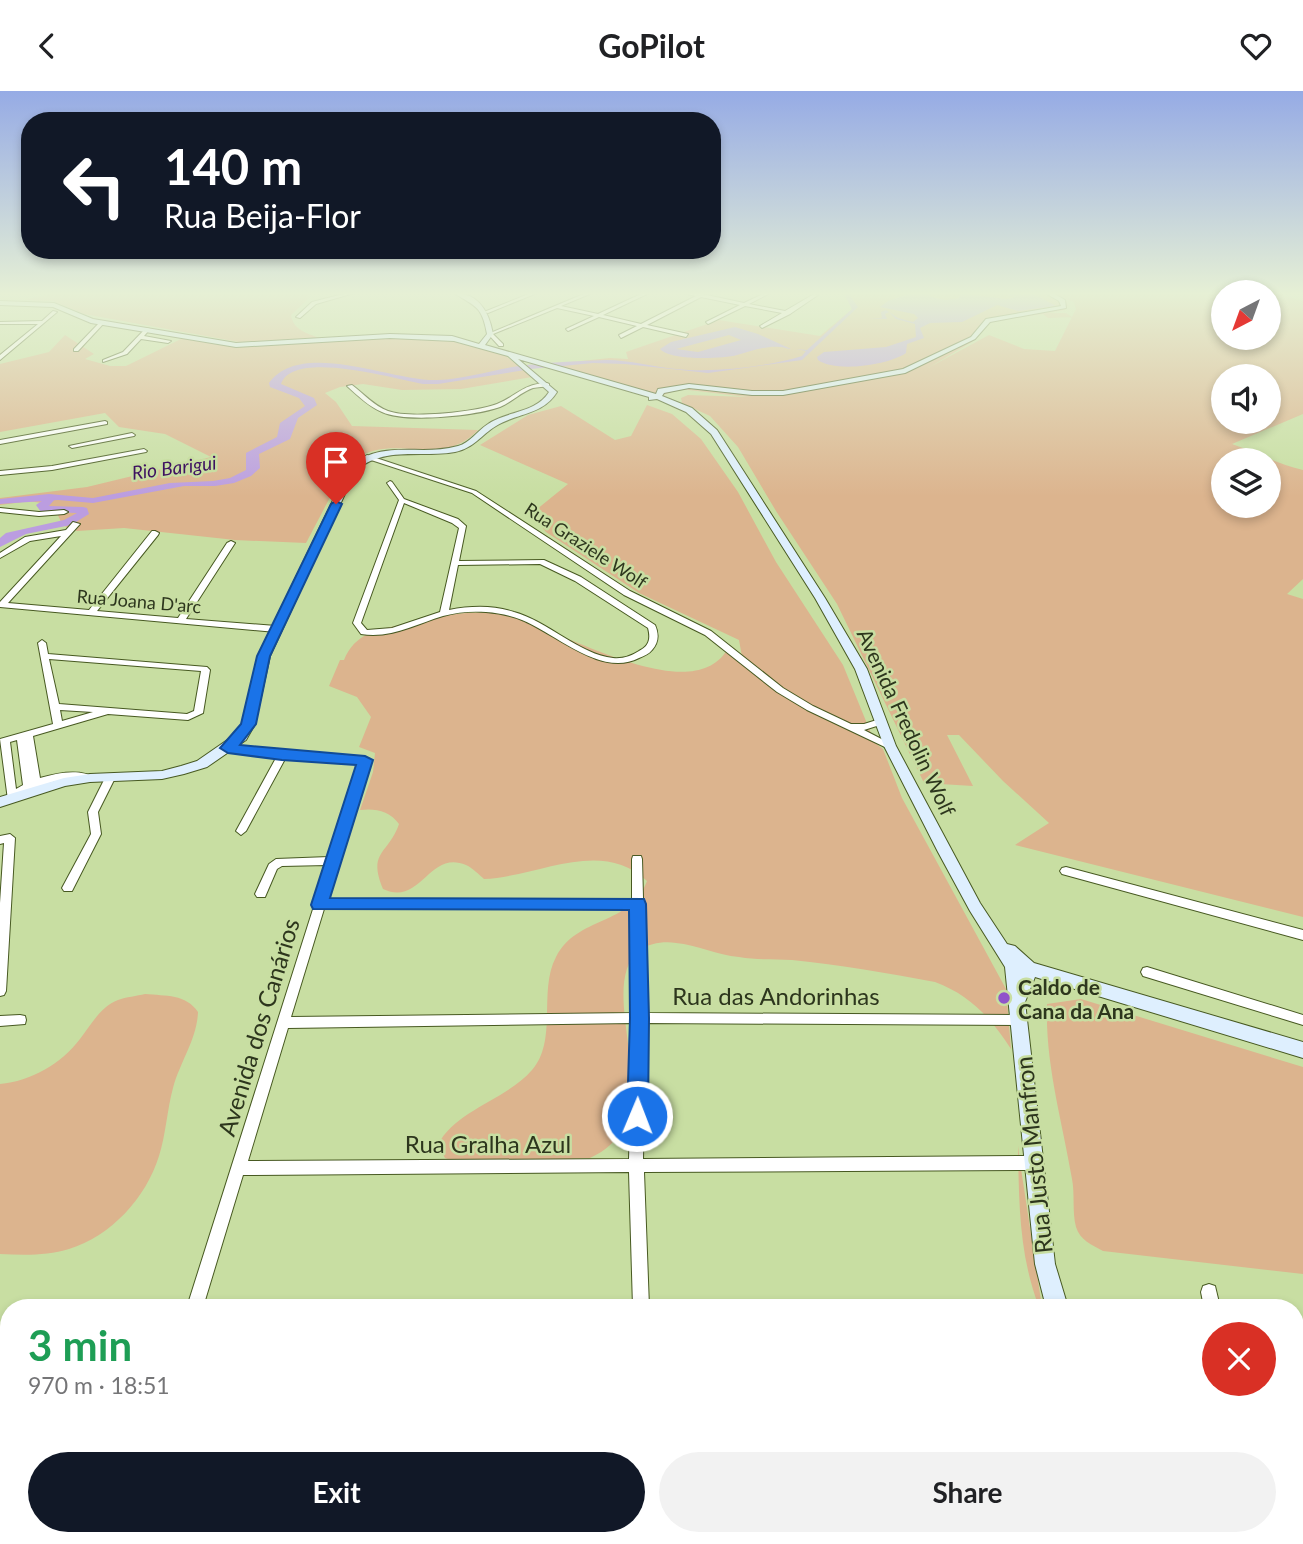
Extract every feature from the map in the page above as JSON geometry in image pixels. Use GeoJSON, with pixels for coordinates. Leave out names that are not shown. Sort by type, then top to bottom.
{"type":"FeatureCollection","features":[{"type":"Feature","properties":{"kind":"main road"},"geometry":{"type":"LineString","coordinates":[[644,387],[656,396],[668,389],[689,386],[739,392],[796,391],[916,367],[928,361]]}},
{"type":"Feature","properties":{"kind":"main road"},"geometry":{"type":"LineString","coordinates":[[6,800],[31,787],[90,778],[184,771],[202,764],[228,748],[241,737],[248,724],[264,656],[352,469],[367,457],[384,453],[466,447],[494,423],[545,403],[553,392],[547,385],[535,382],[526,362]]}},
{"type":"Feature","properties":{"kind":"main road","name":"Avenida Fredolin Wolf"},"geometry":{"type":"LineString","coordinates":[[526,362],[560,368],[656,396],[678,407],[712,431],[820,598],[861,669],[890,746],[962,884],[990,929],[1023,971]]}},
{"type":"Feature","properties":{"kind":"main road"},"geometry":{"type":"LineString","coordinates":[[620,387],[680,382],[739,392]]}},
{"type":"Feature","properties":{"kind":"main road"},"geometry":{"type":"LineString","coordinates":[[1023,971],[1106,991],[1303,1050]]}},
{"type":"Feature","properties":{"kind":"main road","name":"Rua Justo Manfron"},"geometry":{"type":"LineString","coordinates":[[1023,971],[1018,1011],[1032,1163],[1045,1264],[1055,1299]]}},
{"type":"Feature","properties":{"kind":"street"},"geometry":{"type":"LineString","coordinates":[[350,386],[390,414],[468,413],[495,407],[535,382]]}},
{"type":"Feature","properties":{"kind":"street"},"geometry":{"type":"LineString","coordinates":[[0,442],[105,423]]}},
{"type":"Feature","properties":{"kind":"street"},"geometry":{"type":"LineString","coordinates":[[69,430],[76,465]]}},
{"type":"Feature","properties":{"kind":"street"},"geometry":{"type":"LineString","coordinates":[[72,446],[132,435]]}},
{"type":"Feature","properties":{"kind":"street"},"geometry":{"type":"LineString","coordinates":[[0,473],[76,465],[144,451]]}},
{"type":"Feature","properties":{"kind":"street","name":"Rua Graziele Wolf"},"geometry":{"type":"LineString","coordinates":[[367,457],[474,492],[627,593],[708,633],[780,690],[890,746]]}},
{"type":"Feature","properties":{"kind":"street"},"geometry":{"type":"LineString","coordinates":[[390,483],[402,500],[461,524],[463,529],[444,614]]}},
{"type":"Feature","properties":{"kind":"street"},"geometry":{"type":"LineString","coordinates":[[402,500],[357,624],[359,628],[372,634],[381,633],[444,614],[491,609],[525,617],[590,656],[602,659],[631,658],[646,652],[653,644],[655,635],[652,627],[578,579],[541,562],[455,562]]}},
{"type":"Feature","properties":{"kind":"street"},"geometry":{"type":"LineString","coordinates":[[0,510],[64,512]]}},
{"type":"Feature","properties":{"kind":"street"},"geometry":{"type":"LineString","coordinates":[[1,605],[76,524]]}},
{"type":"Feature","properties":{"kind":"street"},"geometry":{"type":"LineString","coordinates":[[91,613],[155,533]]}},
{"type":"Feature","properties":{"kind":"street"},"geometry":{"type":"LineString","coordinates":[[0,556],[28,539],[68,534]]}},
{"type":"Feature","properties":{"kind":"street"},"geometry":{"type":"LineString","coordinates":[[181,621],[231,543]]}},
{"type":"Feature","properties":{"kind":"street"},"geometry":{"type":"LineString","coordinates":[[578,579],[594,572]]}},
{"type":"Feature","properties":{"kind":"street","name":"Rua Joana D'arc"},"geometry":{"type":"LineString","coordinates":[[1,605],[276,629]]}},
{"type":"Feature","properties":{"kind":"street"},"geometry":{"type":"LineString","coordinates":[[43,643],[58,725]]}},
{"type":"Feature","properties":{"kind":"street"},"geometry":{"type":"LineString","coordinates":[[47,656],[206,670],[198,713],[195,715],[54,707]]}},
{"type":"Feature","properties":{"kind":"street"},"geometry":{"type":"LineString","coordinates":[[6,800],[2,742],[108,711]]}},
{"type":"Feature","properties":{"kind":"street"},"geometry":{"type":"LineString","coordinates":[[848,726],[865,727],[880,722]]}},
{"type":"Feature","properties":{"kind":"street"},"geometry":{"type":"LineString","coordinates":[[24,736],[31,787]]}},
{"type":"Feature","properties":{"kind":"street"},"geometry":{"type":"LineString","coordinates":[[228,748],[282,755],[241,831]]}},
{"type":"Feature","properties":{"kind":"street","name":"Avenida dos Canários"},"geometry":{"type":"LineString","coordinates":[[197,1299],[365,760],[282,755]]}},
{"type":"Feature","properties":{"kind":"street"},"geometry":{"type":"LineString","coordinates":[[68,888],[96,834],[93,813],[110,778]]}},
{"type":"Feature","properties":{"kind":"street"},"geometry":{"type":"LineString","coordinates":[[0,841],[10,838],[0,991]]}},
{"type":"Feature","properties":{"kind":"street"},"geometry":{"type":"LineString","coordinates":[[637,859],[640,1018],[636,1165],[641,1299]]}},
{"type":"Feature","properties":{"kind":"street"},"geometry":{"type":"LineString","coordinates":[[261,894],[273,867],[280,862],[334,861]]}},
{"type":"Feature","properties":{"kind":"street"},"geometry":{"type":"LineString","coordinates":[[1066,871],[1303,935]]}},
{"type":"Feature","properties":{"kind":"street"},"geometry":{"type":"LineString","coordinates":[[320,905],[638,904]]}},
{"type":"Feature","properties":{"kind":"street"},"geometry":{"type":"LineString","coordinates":[[1147,972],[1303,1020]]}},
{"type":"Feature","properties":{"kind":"street","name":"Rua das Andorinhas"},"geometry":{"type":"LineString","coordinates":[[282,1023],[1018,1011]]}},
{"type":"Feature","properties":{"kind":"street"},"geometry":{"type":"LineString","coordinates":[[0,1021],[20,1020]]}},
{"type":"Feature","properties":{"kind":"street","name":"Rua Gralha Azul"},"geometry":{"type":"LineString","coordinates":[[238,1168],[1032,1163]]}},
{"type":"Feature","properties":{"kind":"shaded area"},"geometry":{"type":"Polygon","coordinates":[[[13,361],[91,361],[110,366],[126,366],[137,361],[512,361],[532,377],[461,389],[402,390],[363,384],[340,387],[325,393],[336,402],[352,426],[478,430],[463,442],[449,448],[387,449],[356,459],[337,485],[306,543],[235,540],[124,528],[77,531],[62,525],[58,515],[45,504],[28,502],[0,505],[0,498],[87,487],[211,457],[165,434],[119,427],[105,413],[0,432],[0,364],[13,361]]]}},
{"type":"Feature","properties":{"kind":"shaded area"},"geometry":{"type":"Polygon","coordinates":[[[582,361],[940,361],[928,368],[941,361],[1303,361],[1303,414],[1281,423],[1281,364],[1211,364],[1211,434],[1256,434],[1232,444],[1242,448],[1211,448],[1211,518],[1281,518],[1281,463],[1303,470],[1303,579],[1287,594],[1303,599],[1303,917],[1015,845],[1049,823],[1003,781],[959,735],[947,735],[973,786],[924,783],[837,604],[738,447],[710,416],[682,403],[681,398],[688,395],[748,397],[680,389],[658,397],[551,364],[582,361]]]}},
{"type":"Feature","properties":{"kind":"shaded area"},"geometry":{"type":"Polygon","coordinates":[[[623,361],[691,370],[796,361],[708,373],[593,363],[531,369],[438,384],[423,384],[346,369],[304,369],[289,374],[281,384],[314,398],[317,405],[298,418],[290,439],[259,454],[260,468],[251,476],[234,483],[184,486],[93,503],[58,500],[0,504],[0,499],[49,494],[93,498],[170,483],[230,478],[246,470],[246,453],[277,437],[280,423],[305,406],[299,398],[270,387],[269,383],[284,370],[303,364],[349,365],[419,379],[438,380],[557,362],[623,361]]]}},
{"type":"Feature","properties":{"kind":"shaded area"},"geometry":{"type":"Polygon","coordinates":[[[820,361],[888,361],[849,367],[820,361]]]}},
{"type":"Feature","properties":{"kind":"shaded area"},"geometry":{"type":"Polygon","coordinates":[[[647,405],[672,414],[701,439],[738,492],[776,562],[843,665],[875,743],[883,749],[902,798],[1006,989],[1011,1049],[979,1009],[959,994],[935,982],[828,964],[752,959],[684,944],[657,943],[640,950],[627,969],[623,993],[631,1085],[628,1115],[615,1139],[590,1158],[462,1164],[445,1158],[438,1145],[456,1123],[521,1081],[540,1058],[546,1030],[548,985],[556,957],[565,944],[577,934],[628,906],[639,896],[647,881],[629,868],[610,862],[568,863],[484,879],[469,866],[453,862],[433,870],[407,891],[383,889],[377,867],[378,860],[399,824],[382,811],[360,810],[373,772],[375,753],[359,747],[371,717],[357,697],[329,686],[340,660],[344,660],[354,644],[368,634],[428,619],[475,613],[499,614],[522,621],[619,659],[652,668],[683,672],[708,667],[727,650],[725,642],[735,649],[743,662],[739,640],[639,593],[546,532],[531,514],[568,484],[480,445],[528,415],[561,406],[615,440],[631,436],[647,405]]]}},
{"type":"Feature","properties":{"kind":"shaded area"},"geometry":{"type":"Polygon","coordinates":[[[145,994],[181,999],[198,1012],[195,1032],[173,1088],[159,1156],[153,1172],[125,1213],[99,1235],[69,1249],[52,1253],[0,1254],[0,1084],[23,1079],[44,1070],[72,1048],[106,1007],[118,1000],[145,994]]]}},
{"type":"Feature","properties":{"kind":"shaded area"},"geometry":{"type":"Polygon","coordinates":[[[1081,999],[1303,1067],[1303,1274],[1103,1251],[1080,1235],[1076,1227],[1072,1179],[1051,1070],[1047,1004],[1081,999]]]}},
{"type":"Feature","properties":{"kind":"shaded area"},"geometry":{"type":"Polygon","coordinates":[[[1018,1146],[1041,1299],[1036,1299],[1027,1268],[1020,1208],[1018,1146]]]}},
{"type":"Feature","properties":{"kind":"waterway"},"geometry":{"type":"LineString","coordinates":[[0,543],[22,531],[67,522],[83,514],[83,510],[69,508],[45,510],[42,505],[49,499]]}},
{"type":"Feature","properties":{"kind":"place","name":"Caldo de Cana da Ana"},"geometry":{"type":"Point","coordinates":[1004,998]}},
{"type":"Feature","properties":{"kind":"route"},"geometry":{"type":"LineString","coordinates":[[336,504],[264,656],[248,724],[241,737],[228,748],[282,755],[365,760],[320,905],[638,904],[640,1018],[637,1116]]}},
{"type":"Feature","properties":{"kind":"water label","name":"Rio Barigui"},"geometry":{"type":"Point","coordinates":[174,467]}}]}
